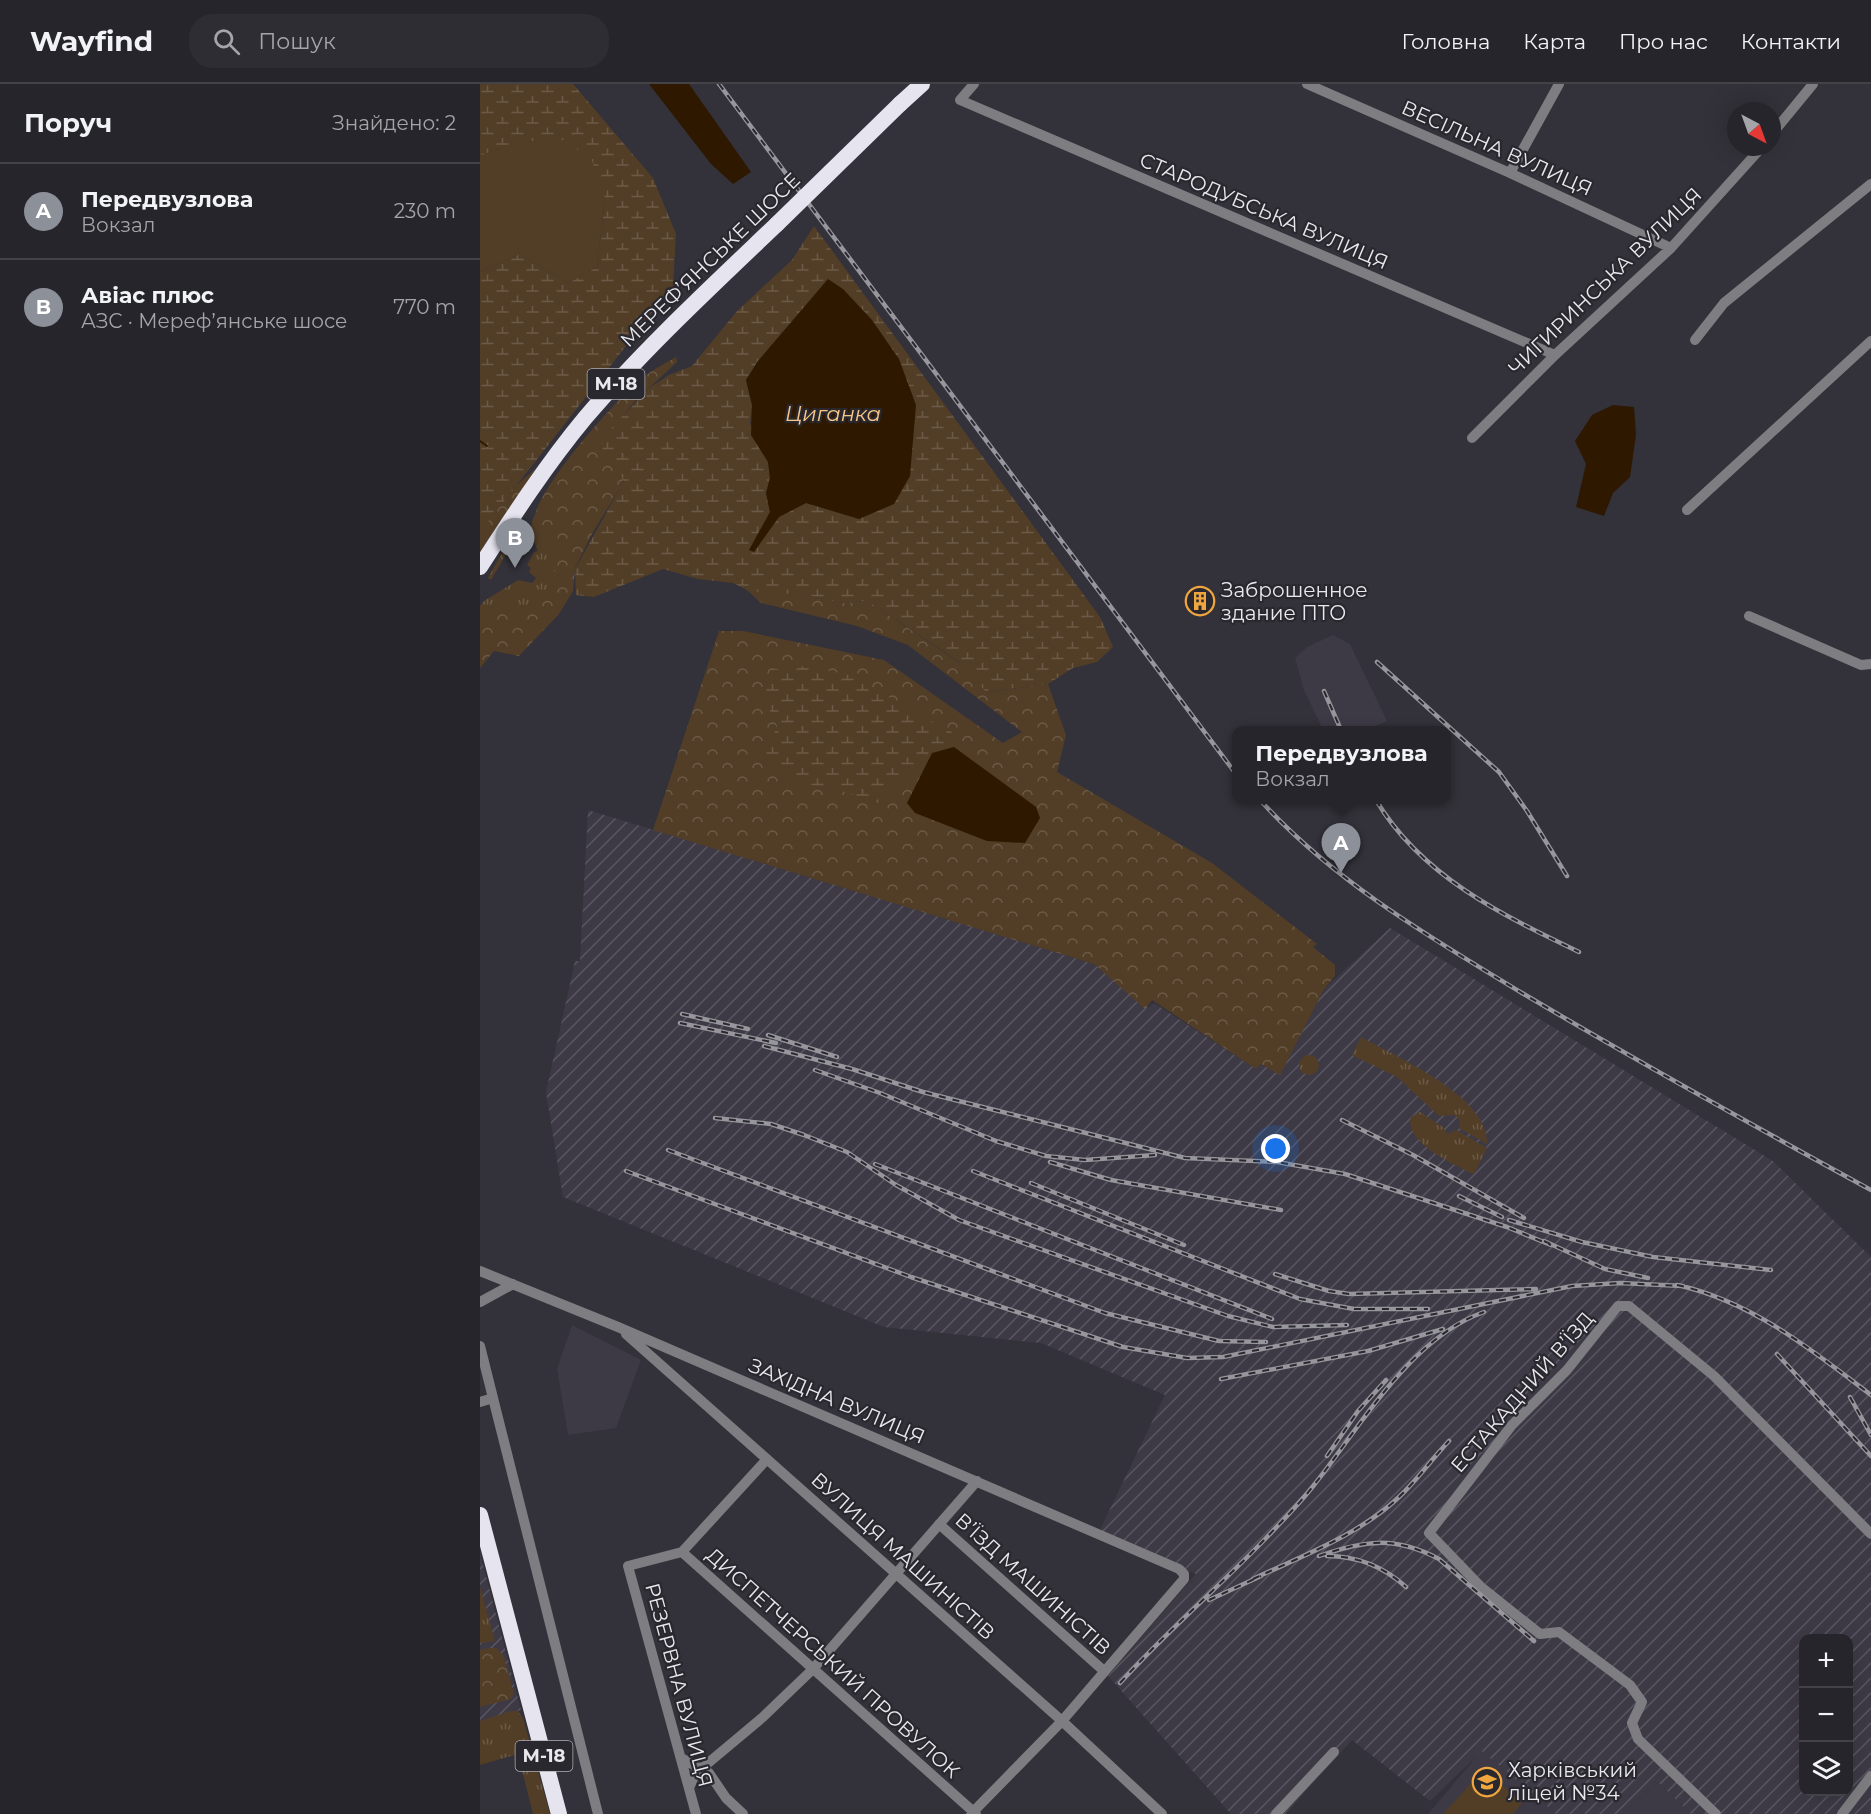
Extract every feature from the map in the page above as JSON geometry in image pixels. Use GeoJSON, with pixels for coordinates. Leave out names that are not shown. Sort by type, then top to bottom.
{"type":"FeatureCollection","features":[{"type":"Feature","properties":{"kind":"highway","name":"МЕРЕФ’ЯНСЬКЕ ШОСЕ"},"geometry":{"type":"LineString","coordinates":[[480,567],[530,490],[584,419],[657,339],[921,84]]}},
{"type":"Feature","properties":{"kind":"highway","name":"М-18"},"geometry":{"type":"LineString","coordinates":[[480,1515],[559,1814]]}},
{"type":"Feature","properties":{"kind":"street","name":"СТАРОДУБСЬКА ВУЛИЦЯ"},"geometry":{"type":"LineString","coordinates":[[974,84],[960,100],[1555,355]]}},
{"type":"Feature","properties":{"kind":"street","name":"ВЕСІЛЬНА ВУЛИЦЯ"},"geometry":{"type":"LineString","coordinates":[[1307,84],[1510,173],[1671,248]]}},
{"type":"Feature","properties":{"kind":"street"},"geometry":{"type":"LineString","coordinates":[[1510,173],[1559,84]]}},
{"type":"Feature","properties":{"kind":"street"},"geometry":{"type":"LineString","coordinates":[[1781,124],[1813,84]]}},
{"type":"Feature","properties":{"kind":"street","name":"ЧИГИРИНСЬКА ВУЛИЦЯ"},"geometry":{"type":"LineString","coordinates":[[1472,438],[1555,355],[1671,248],[1754,156]]}},
{"type":"Feature","properties":{"kind":"street"},"geometry":{"type":"LineString","coordinates":[[1695,340],[1724,303],[1871,184]]}},
{"type":"Feature","properties":{"kind":"street"},"geometry":{"type":"LineString","coordinates":[[1687,510],[1871,341]]}},
{"type":"Feature","properties":{"kind":"street"},"geometry":{"type":"LineString","coordinates":[[1749,616],[1861,665],[1871,664]]}},
{"type":"Feature","properties":{"kind":"street","name":"ЗАХІДНА ВУЛИЦЯ"},"geometry":{"type":"LineString","coordinates":[[480,1271],[618,1327],[1179,1569],[1184,1574],[1184,1580],[1104,1671]]}},
{"type":"Feature","properties":{"kind":"street"},"geometry":{"type":"LineString","coordinates":[[480,1302],[513,1284]]}},
{"type":"Feature","properties":{"kind":"street","name":"ЕСТАКАДНИЙ В’ЇЗД"},"geometry":{"type":"LineString","coordinates":[[1716,1814],[1638,1738],[1632,1723],[1642,1702],[1630,1685],[1559,1632],[1540,1634],[1481,1587],[1428,1533],[1512,1425],[1567,1370],[1618,1306],[1629,1306],[1714,1376],[1871,1534]]}},
{"type":"Feature","properties":{"kind":"street","name":"ВУЛИЦЯ МАШИНІСТІВ"},"geometry":{"type":"LineString","coordinates":[[618,1327],[894,1575],[1062,1721],[1162,1814]]}},
{"type":"Feature","properties":{"kind":"street"},"geometry":{"type":"LineString","coordinates":[[480,1346],[598,1814]]}},
{"type":"Feature","properties":{"kind":"street"},"geometry":{"type":"LineString","coordinates":[[480,1402],[493,1398]]}},
{"type":"Feature","properties":{"kind":"street"},"geometry":{"type":"LineString","coordinates":[[682,1552],[767,1460]]}},
{"type":"Feature","properties":{"kind":"street"},"geometry":{"type":"LineString","coordinates":[[689,1788],[695,1774],[763,1717],[812,1670],[976,1481]]}},
{"type":"Feature","properties":{"kind":"street","name":"В’ЇЗД МАШИНІСТІВ"},"geometry":{"type":"LineString","coordinates":[[939,1524],[1104,1671]]}},
{"type":"Feature","properties":{"kind":"street","name":"ДИСПЕТЧЕРСЬКИЙ ПРОВУЛОК"},"geometry":{"type":"LineString","coordinates":[[628,1566],[682,1552],[974,1813]]}},
{"type":"Feature","properties":{"kind":"street","name":"РЕЗЕРВНА ВУЛИЦЯ"},"geometry":{"type":"LineString","coordinates":[[628,1566],[696,1814]]}},
{"type":"Feature","properties":{"kind":"street"},"geometry":{"type":"LineString","coordinates":[[974,1813],[1062,1721],[1104,1671]]}},
{"type":"Feature","properties":{"kind":"street"},"geometry":{"type":"LineString","coordinates":[[1276,1814],[1334,1752]]}},
{"type":"Feature","properties":{"kind":"street"},"geometry":{"type":"LineString","coordinates":[[681,1758],[709,1773],[726,1798],[743,1814]]}},
{"type":"Feature","properties":{"kind":"street"},"geometry":{"type":"LineString","coordinates":[[1842,1814],[1871,1776]]}},
{"type":"Feature","properties":{"kind":"shaded area"},"geometry":{"type":"Polygon","coordinates":[[[1333,635],[1350,644],[1387,721],[1375,726],[1321,726],[1304,690],[1295,658],[1307,647],[1333,635]]]}},
{"type":"Feature","properties":{"kind":"shaded area"},"geometry":{"type":"Polygon","coordinates":[[[588,810],[1094,964],[1148,1008],[1154,1003],[1256,1069],[1261,1064],[1280,1074],[1324,989],[1390,928],[1773,1161],[1871,1257],[1871,1814],[1691,1814],[1658,1782],[1627,1814],[1556,1814],[1482,1751],[1430,1801],[1352,1740],[1285,1814],[1231,1814],[1108,1676],[1196,1574],[1098,1534],[1165,1395],[1041,1343],[884,1327],[563,1197],[546,1092],[575,961],[580,961],[588,810]]]}},
{"type":"Feature","properties":{"kind":"shaded area"},"geometry":{"type":"Polygon","coordinates":[[[572,1325],[641,1360],[616,1428],[568,1435],[557,1369],[572,1325]]]}},
{"type":"Feature","properties":{"kind":"shaded area"},"geometry":{"type":"Polygon","coordinates":[[[480,1553],[521,1710],[480,1721],[480,1553]]]}},
{"type":"Feature","properties":{"kind":"shaded area","name":"Харківський ліцей №34"},"geometry":{"type":"Polygon","coordinates":[[[1482,1750],[1556,1814],[1428,1814],[1482,1750]]]}},
{"type":"Feature","properties":{"kind":"shaded area","name":"Харківський ліцей №34"},"geometry":{"type":"Polygon","coordinates":[[[1658,1782],[1691,1814],[1627,1814],[1658,1782]]]}},
{"type":"Feature","properties":{"kind":"green space"},"geometry":{"type":"Polygon","coordinates":[[[480,84],[573,84],[653,178],[676,234],[673,286],[480,532],[480,272],[520,254],[568,283],[597,267],[605,198],[500,148],[480,156],[480,84]]]}},
{"type":"Feature","properties":{"kind":"green space"},"geometry":{"type":"Polygon","coordinates":[[[556,136],[591,158],[605,198],[597,267],[568,283],[520,254],[480,272],[480,156],[500,148],[556,136]]]}},
{"type":"Feature","properties":{"kind":"green space"},"geometry":{"type":"Polygon","coordinates":[[[814,226],[1100,617],[1113,647],[1097,662],[1073,668],[1048,684],[986,692],[958,661],[868,601],[843,603],[806,595],[749,591],[733,583],[698,579],[663,569],[594,597],[576,595],[575,569],[624,481],[603,453],[602,438],[649,388],[669,375],[692,366],[737,311],[792,260],[814,226]],[[826,283],[758,361],[746,380],[752,405],[750,424],[768,462],[770,478],[766,493],[770,512],[750,549],[779,517],[806,503],[860,519],[826,283]]]}},
{"type":"Feature","properties":{"kind":"green space"},"geometry":{"type":"Polygon","coordinates":[[[676,357],[677,362],[635,401],[606,437],[629,463],[622,485],[593,532],[575,568],[573,591],[559,614],[519,656],[494,651],[480,668],[480,617],[488,609],[530,606],[552,594],[558,550],[533,525],[537,510],[547,490],[578,446],[632,387],[656,368],[676,357]]]}},
{"type":"Feature","properties":{"kind":"green space"},"geometry":{"type":"Polygon","coordinates":[[[537,467],[480,552],[480,527],[495,505],[537,467]]]}},
{"type":"Feature","properties":{"kind":"green space"},"geometry":{"type":"Polygon","coordinates":[[[533,518],[560,531],[567,577],[550,606],[480,630],[480,606],[484,601],[518,580],[532,583],[536,578],[529,572],[531,568],[527,565],[534,552],[538,551],[532,537],[529,538],[533,518]]]}},
{"type":"Feature","properties":{"kind":"green space"},"geometry":{"type":"Polygon","coordinates":[[[513,533],[517,535],[491,580],[488,578],[513,533]]]}},
{"type":"Feature","properties":{"kind":"green space"},"geometry":{"type":"Polygon","coordinates":[[[746,589],[806,595],[843,603],[868,601],[960,663],[988,692],[1048,684],[1066,735],[1057,772],[1212,863],[1317,944],[1313,947],[1335,965],[1335,976],[1324,989],[1280,1075],[1261,1064],[1256,1069],[1152,1000],[1145,1009],[1094,964],[653,830],[719,631],[743,631],[884,660],[1003,743],[1022,732],[908,645],[857,626],[761,603],[746,589]]]}},
{"type":"Feature","properties":{"kind":"green space"},"geometry":{"type":"Polygon","coordinates":[[[807,666],[849,675],[955,734],[944,745],[925,755],[878,803],[842,791],[792,781],[765,756],[777,726],[763,696],[775,669],[807,666]]]}},
{"type":"Feature","properties":{"kind":"green space"},"geometry":{"type":"Polygon","coordinates":[[[1361,1037],[1417,1067],[1458,1095],[1473,1110],[1484,1127],[1487,1144],[1459,1128],[1460,1121],[1455,1115],[1439,1116],[1397,1077],[1352,1055],[1361,1037]]]}},
{"type":"Feature","properties":{"kind":"green space"},"geometry":{"type":"Polygon","coordinates":[[[1309,1055],[1316,1058],[1319,1065],[1316,1072],[1309,1075],[1302,1072],[1299,1065],[1302,1058],[1309,1055]]]}},
{"type":"Feature","properties":{"kind":"green space"},"geometry":{"type":"Polygon","coordinates":[[[1420,1112],[1443,1127],[1448,1134],[1456,1130],[1487,1148],[1474,1174],[1433,1152],[1415,1136],[1411,1127],[1411,1117],[1420,1112]]]}},
{"type":"Feature","properties":{"kind":"green space"},"geometry":{"type":"Polygon","coordinates":[[[480,1587],[495,1641],[480,1643],[480,1587]]]}},
{"type":"Feature","properties":{"kind":"green space"},"geometry":{"type":"Polygon","coordinates":[[[497,1648],[504,1657],[514,1694],[511,1699],[480,1707],[480,1650],[497,1648]]]}},
{"type":"Feature","properties":{"kind":"green space"},"geometry":{"type":"Polygon","coordinates":[[[518,1711],[523,1718],[550,1814],[533,1814],[518,1754],[480,1765],[480,1721],[518,1711]]]}},
{"type":"Feature","properties":{"kind":"green space"},"geometry":{"type":"Polygon","coordinates":[[[1484,1769],[1522,1803],[1513,1814],[1443,1814],[1484,1769]]]}},
{"type":"Feature","properties":{"kind":"water"},"geometry":{"type":"Polygon","coordinates":[[[649,84],[689,84],[751,172],[733,184],[711,164],[649,84]]]}},
{"type":"Feature","properties":{"kind":"water","name":"Циганка"},"geometry":{"type":"Polygon","coordinates":[[[828,279],[843,289],[872,320],[899,359],[916,405],[910,476],[894,504],[859,519],[806,503],[779,517],[754,552],[749,550],[770,512],[766,493],[770,478],[768,462],[751,435],[752,405],[746,380],[758,361],[828,279]]]}},
{"type":"Feature","properties":{"kind":"water"},"geometry":{"type":"Polygon","coordinates":[[[1613,405],[1634,407],[1636,435],[1630,477],[1613,493],[1604,516],[1576,507],[1586,464],[1575,441],[1592,415],[1613,405]]]}},
{"type":"Feature","properties":{"kind":"water"},"geometry":{"type":"Polygon","coordinates":[[[954,747],[1036,807],[1040,818],[1025,843],[987,841],[915,813],[907,803],[932,753],[954,747]]]}},
{"type":"Feature","properties":{"kind":"waterway"},"geometry":{"type":"LineString","coordinates":[[480,441],[487,446]]}},
{"type":"Feature","properties":{"kind":"railway"},"geometry":{"type":"LineString","coordinates":[[719,84],[1232,769]]}},
{"type":"Feature","properties":{"kind":"railway"},"geometry":{"type":"LineString","coordinates":[[1377,662],[1448,726]]}},
{"type":"Feature","properties":{"kind":"railway"},"geometry":{"type":"LineString","coordinates":[[1324,691],[1339,726]]}},
{"type":"Feature","properties":{"kind":"railway"},"geometry":{"type":"LineString","coordinates":[[1451,729],[1499,772],[1527,811],[1567,876]]}},
{"type":"Feature","properties":{"kind":"railway"},"geometry":{"type":"LineString","coordinates":[[1264,804],[1319,857],[1418,929],[1522,993],[1871,1190]]}},
{"type":"Feature","properties":{"kind":"railway"},"geometry":{"type":"LineString","coordinates":[[1379,804],[1394,827],[1440,872],[1493,908],[1579,952]]}},
{"type":"Feature","properties":{"kind":"railway"},"geometry":{"type":"LineString","coordinates":[[682,1014],[748,1029]]}},
{"type":"Feature","properties":{"kind":"railway"},"geometry":{"type":"LineString","coordinates":[[680,1023],[776,1043]]}},
{"type":"Feature","properties":{"kind":"railway"},"geometry":{"type":"LineString","coordinates":[[768,1035],[837,1057]]}},
{"type":"Feature","properties":{"kind":"railway"},"geometry":{"type":"LineString","coordinates":[[764,1046],[852,1069],[923,1092],[1185,1158],[1277,1162],[1345,1174],[1507,1227],[1551,1245]]}},
{"type":"Feature","properties":{"kind":"railway"},"geometry":{"type":"LineString","coordinates":[[815,1070],[880,1093],[996,1141],[1046,1156],[1085,1160],[1155,1155]]}},
{"type":"Feature","properties":{"kind":"railway"},"geometry":{"type":"LineString","coordinates":[[715,1118],[771,1124],[804,1135],[847,1152],[896,1185],[959,1220],[1228,1316],[1273,1327],[1347,1325]]}},
{"type":"Feature","properties":{"kind":"railway"},"geometry":{"type":"LineString","coordinates":[[1342,1120],[1413,1155],[1524,1218]]}},
{"type":"Feature","properties":{"kind":"railway"},"geometry":{"type":"LineString","coordinates":[[668,1150],[1105,1313],[1219,1341],[1266,1342]]}},
{"type":"Feature","properties":{"kind":"railway"},"geometry":{"type":"LineString","coordinates":[[1050,1162],[1111,1180],[1281,1210]]}},
{"type":"Feature","properties":{"kind":"railway"},"geometry":{"type":"LineString","coordinates":[[875,1164],[1272,1319]]}},
{"type":"Feature","properties":{"kind":"railway"},"geometry":{"type":"LineString","coordinates":[[626,1171],[911,1277],[1123,1347],[1187,1358],[1223,1357],[1572,1286],[1620,1283],[1683,1286]]}},
{"type":"Feature","properties":{"kind":"railway"},"geometry":{"type":"LineString","coordinates":[[973,1171],[1300,1299],[1354,1309],[1428,1309]]}},
{"type":"Feature","properties":{"kind":"railway"},"geometry":{"type":"LineString","coordinates":[[1031,1183],[1184,1245]]}},
{"type":"Feature","properties":{"kind":"railway"},"geometry":{"type":"LineString","coordinates":[[1459,1196],[1502,1217]]}},
{"type":"Feature","properties":{"kind":"railway"},"geometry":{"type":"LineString","coordinates":[[1509,1220],[1582,1242],[1653,1257],[1771,1270]]}},
{"type":"Feature","properties":{"kind":"railway"},"geometry":{"type":"LineString","coordinates":[[1544,1241],[1605,1269],[1648,1278]]}},
{"type":"Feature","properties":{"kind":"railway"},"geometry":{"type":"LineString","coordinates":[[1275,1274],[1329,1291],[1349,1294],[1536,1289]]}},
{"type":"Feature","properties":{"kind":"railway"},"geometry":{"type":"LineString","coordinates":[[1677,1285],[1704,1292],[1730,1303],[1780,1329],[1871,1395]]}},
{"type":"Feature","properties":{"kind":"railway"},"geometry":{"type":"LineString","coordinates":[[1120,1683],[1298,1505],[1369,1411],[1410,1363],[1457,1324],[1484,1312]]}},
{"type":"Feature","properties":{"kind":"railway"},"geometry":{"type":"LineString","coordinates":[[1221,1379],[1368,1351],[1443,1329]]}},
{"type":"Feature","properties":{"kind":"railway"},"geometry":{"type":"LineString","coordinates":[[1777,1354],[1871,1456]]}},
{"type":"Feature","properties":{"kind":"railway"},"geometry":{"type":"LineString","coordinates":[[1327,1456],[1358,1411],[1386,1380]]}},
{"type":"Feature","properties":{"kind":"railway"},"geometry":{"type":"LineString","coordinates":[[1850,1397],[1871,1435]]}},
{"type":"Feature","properties":{"kind":"railway"},"geometry":{"type":"LineString","coordinates":[[1253,1579],[1329,1544],[1366,1523],[1399,1497],[1449,1441]]}},
{"type":"Feature","properties":{"kind":"railway"},"geometry":{"type":"LineString","coordinates":[[1319,1556],[1351,1546],[1379,1543],[1394,1544],[1423,1552],[1439,1559],[1534,1641]]}},
{"type":"Feature","properties":{"kind":"railway"},"geometry":{"type":"LineString","coordinates":[[1327,1556],[1349,1558],[1370,1564],[1380,1568],[1406,1587]]}},
{"type":"Feature","properties":{"kind":"railway"},"geometry":{"type":"LineString","coordinates":[[1209,1600],[1261,1576]]}},
{"type":"Feature","properties":{"kind":"place","name":"Авіас плюс"},"geometry":{"type":"Point","coordinates":[515,568]}},
{"type":"Feature","properties":{"kind":"place","name":"Заброшенное здание ПТО"},"geometry":{"type":"Point","coordinates":[1200,601]}},
{"type":"Feature","properties":{"kind":"place","name":"Передвузлова"},"geometry":{"type":"Point","coordinates":[1341,873]}},
{"type":"Feature","properties":{"kind":"place","name":"Харківський ліцей №34"},"geometry":{"type":"Point","coordinates":[1487,1782]}}]}
